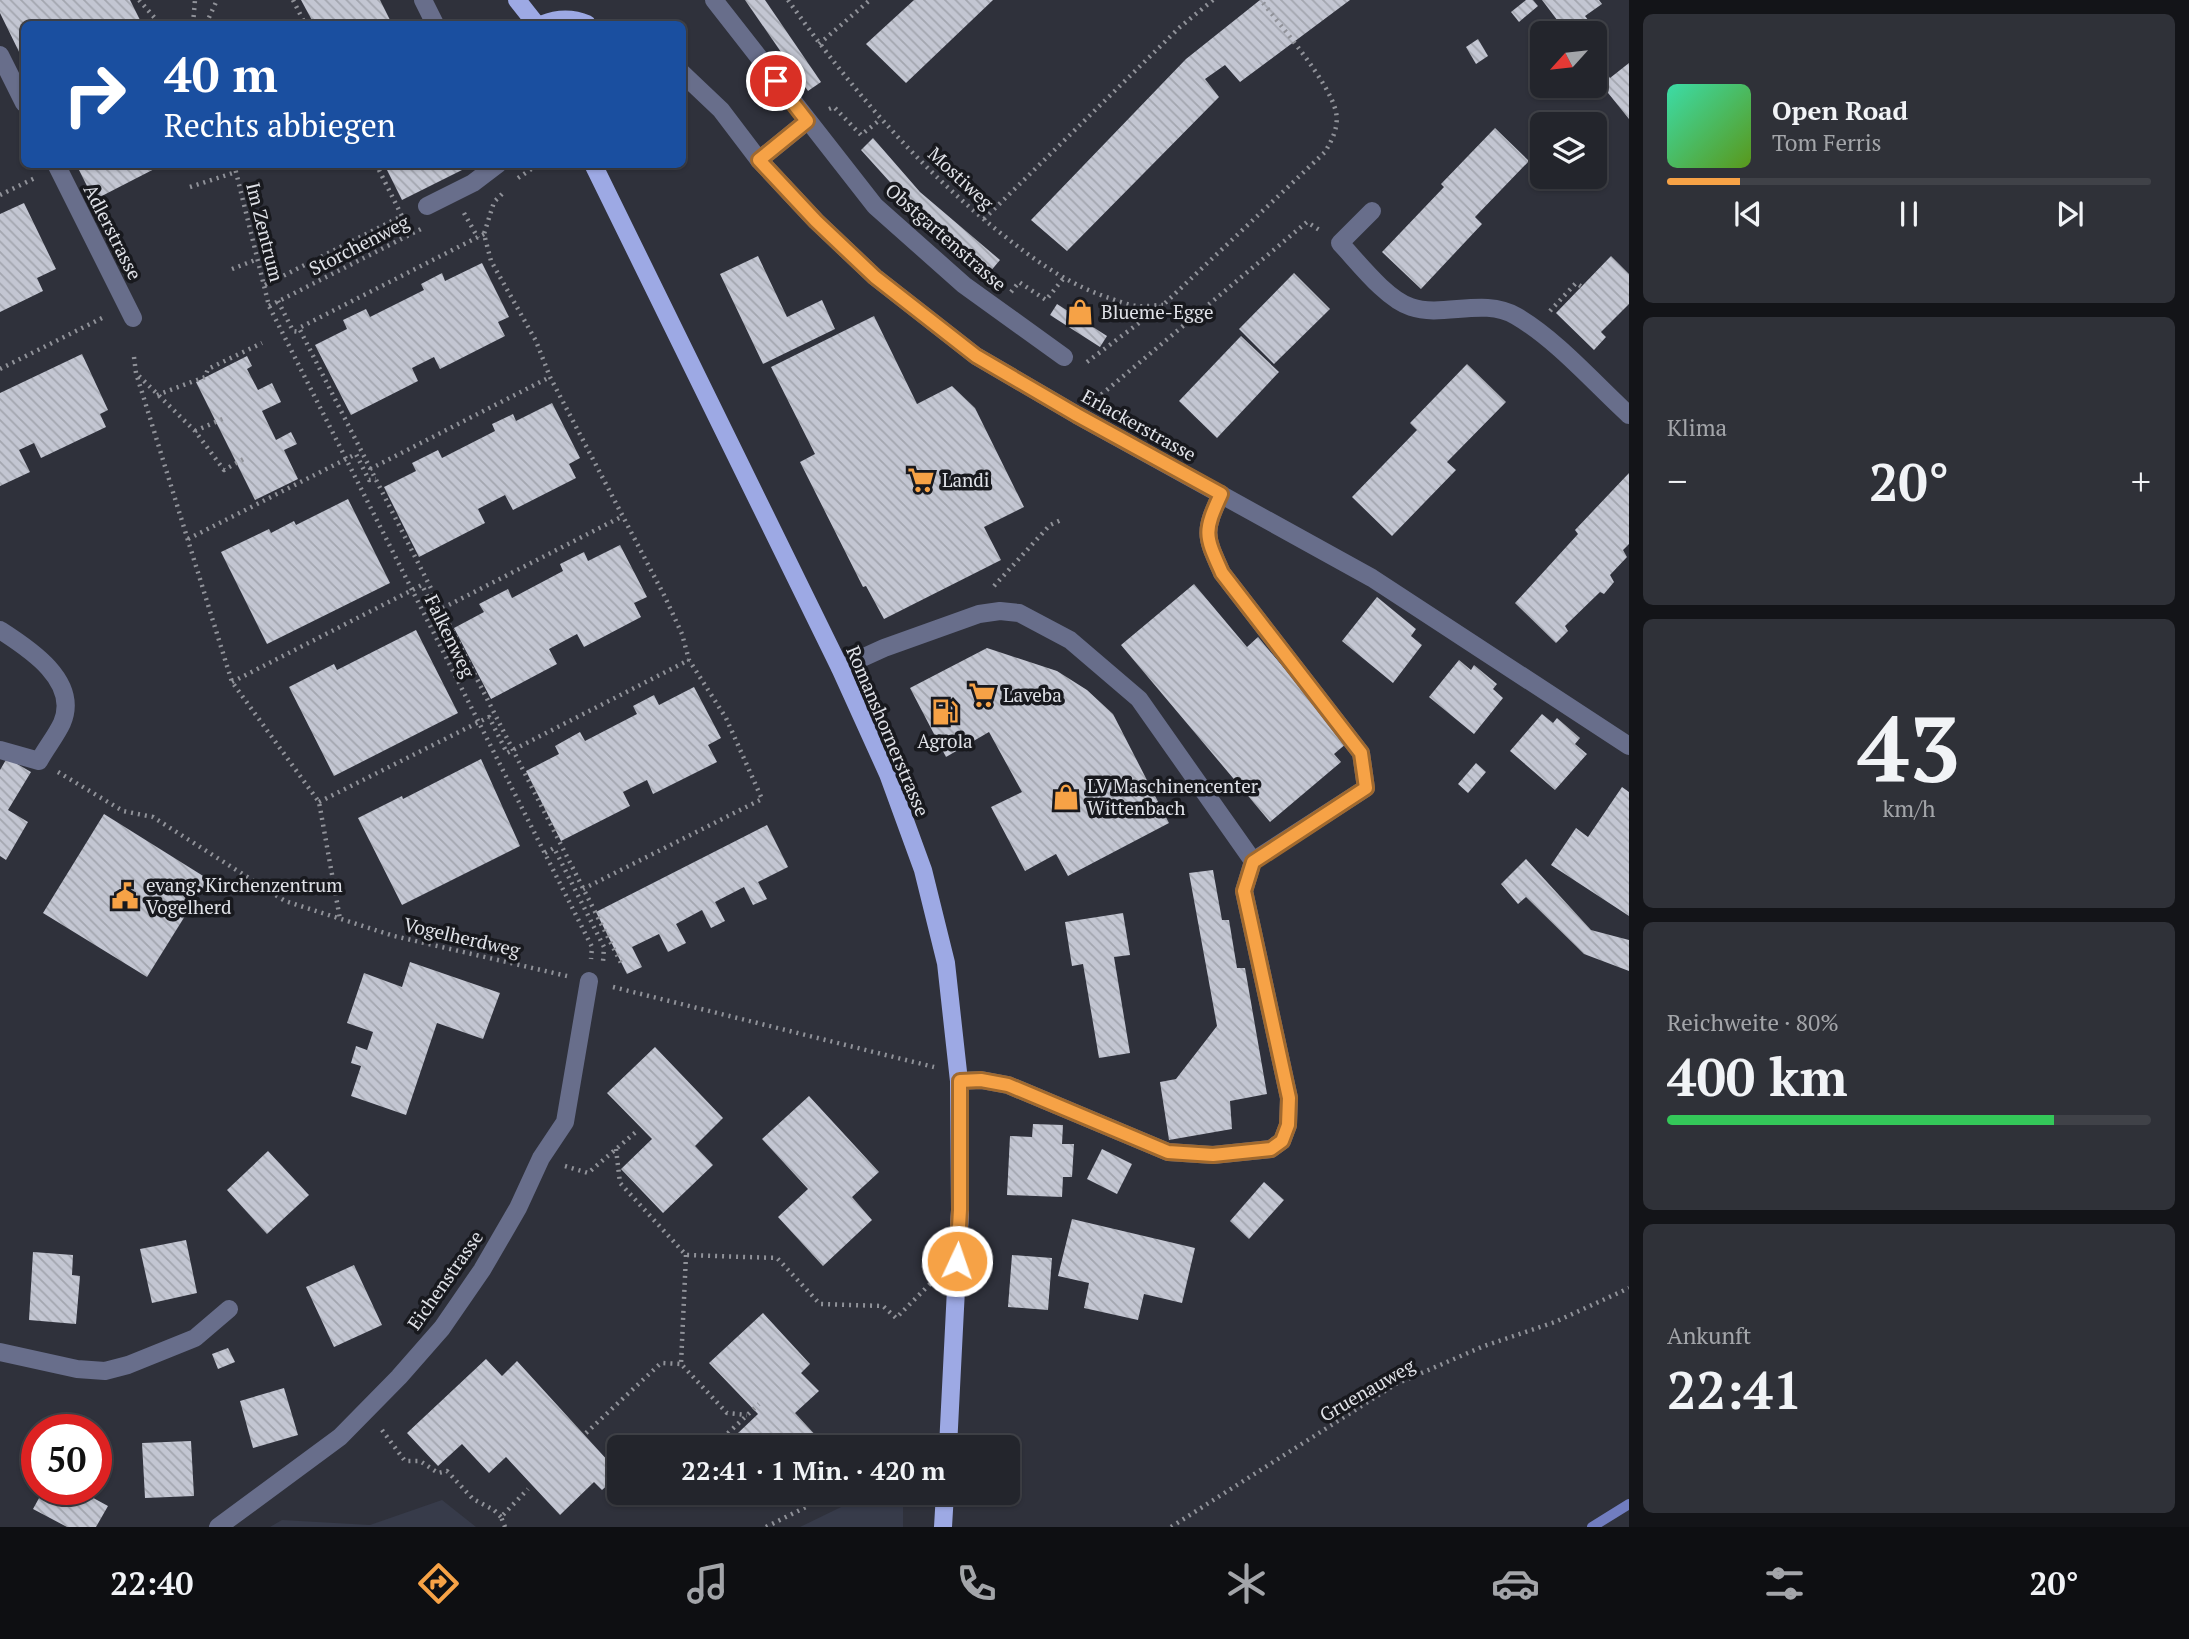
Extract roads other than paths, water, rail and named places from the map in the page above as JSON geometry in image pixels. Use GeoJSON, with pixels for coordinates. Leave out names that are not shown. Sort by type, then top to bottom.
{"type":"FeatureCollection","features":[{"type":"Feature","properties":{"kind":"main road"},"geometry":{"type":"LineString","coordinates":[[517,0],[534,21]]}},
{"type":"Feature","properties":{"kind":"main road"},"geometry":{"type":"LineString","coordinates":[[554,21],[576,21]]}},
{"type":"Feature","properties":{"kind":"main road","name":"Romanshornerstrasse"},"geometry":{"type":"LineString","coordinates":[[595,168],[839,668],[888,774],[923,870],[946,963],[960,1081],[960,1210],[949,1435]]}},
{"type":"Feature","properties":{"kind":"main road"},"geometry":{"type":"LineString","coordinates":[[943,1527],[944,1505]]}},
{"type":"Feature","properties":{"kind":"street"},"geometry":{"type":"LineString","coordinates":[[423,0],[434,21]]}},
{"type":"Feature","properties":{"kind":"street","name":"Obstgartenstrasse"},"geometry":{"type":"LineString","coordinates":[[713,0],[875,206],[964,285],[1070,363]]}},
{"type":"Feature","properties":{"kind":"street"},"geometry":{"type":"LineString","coordinates":[[0,55],[21,97]]}},
{"type":"Feature","properties":{"kind":"street","name":"Erlackerstrasse"},"geometry":{"type":"LineString","coordinates":[[686,77],[722,110],[759,160],[816,221],[875,277],[976,356],[1372,578],[1629,746]]}},
{"type":"Feature","properties":{"kind":"street"},"geometry":{"type":"LineString","coordinates":[[759,160],[807,121]]}},
{"type":"Feature","properties":{"kind":"street"},"geometry":{"type":"LineString","coordinates":[[427,206],[473,183],[493,168]]}},
{"type":"Feature","properties":{"kind":"street","name":"Adlerstrasse"},"geometry":{"type":"LineString","coordinates":[[49,169],[134,318]]}},
{"type":"Feature","properties":{"kind":"street"},"geometry":{"type":"LineString","coordinates":[[1372,211],[1340,243],[1394,298],[1411,307],[1480,307],[1514,315],[1554,345],[1629,415]]}},
{"type":"Feature","properties":{"kind":"street"},"geometry":{"type":"LineString","coordinates":[[960,1081],[981,1080],[1008,1085],[1168,1152],[1213,1155],[1271,1149],[1282,1141],[1288,1125],[1289,1098],[1244,891],[1253,862],[1366,788],[1361,753],[1222,573],[1207,539],[1209,521],[1221,494]]}},
{"type":"Feature","properties":{"kind":"street"},"geometry":{"type":"LineString","coordinates":[[839,668],[884,648],[979,614],[1000,611],[1019,613],[1070,640],[1139,699],[1253,862]]}},
{"type":"Feature","properties":{"kind":"street"},"geometry":{"type":"LineString","coordinates":[[0,630],[44,663],[58,681],[65,701],[63,720],[39,761],[0,750]]}},
{"type":"Feature","properties":{"kind":"street","name":"Eichenstrasse"},"geometry":{"type":"LineString","coordinates":[[218,1527],[340,1437],[442,1328],[482,1270],[518,1208],[541,1158],[565,1122],[595,983]]}},
{"type":"Feature","properties":{"kind":"street"},"geometry":{"type":"LineString","coordinates":[[0,1352],[77,1369],[104,1371],[195,1338],[229,1309]]}},
{"type":"Feature","properties":{"kind":"waterway"},"geometry":{"type":"LineString","coordinates":[[1592,1527],[1629,1504]]}},
{"type":"Feature","properties":{"kind":"place","name":"Blueme-Egge"},"geometry":{"type":"Point","coordinates":[1080,312]}},
{"type":"Feature","properties":{"kind":"place","name":"Landi"},"geometry":{"type":"Point","coordinates":[921,480]}},
{"type":"Feature","properties":{"kind":"place","name":"Laveba"},"geometry":{"type":"Point","coordinates":[982,695]}},
{"type":"Feature","properties":{"kind":"place","name":"Agrola"},"geometry":{"type":"Point","coordinates":[945,712]}},
{"type":"Feature","properties":{"kind":"place","name":"LV Maschinencenter Wittenbach"},"geometry":{"type":"Point","coordinates":[1066,797]}},
{"type":"Feature","properties":{"kind":"place","name":"evang. Kirchenzentrum Vogelherd"},"geometry":{"type":"Point","coordinates":[125,896]}}]}
